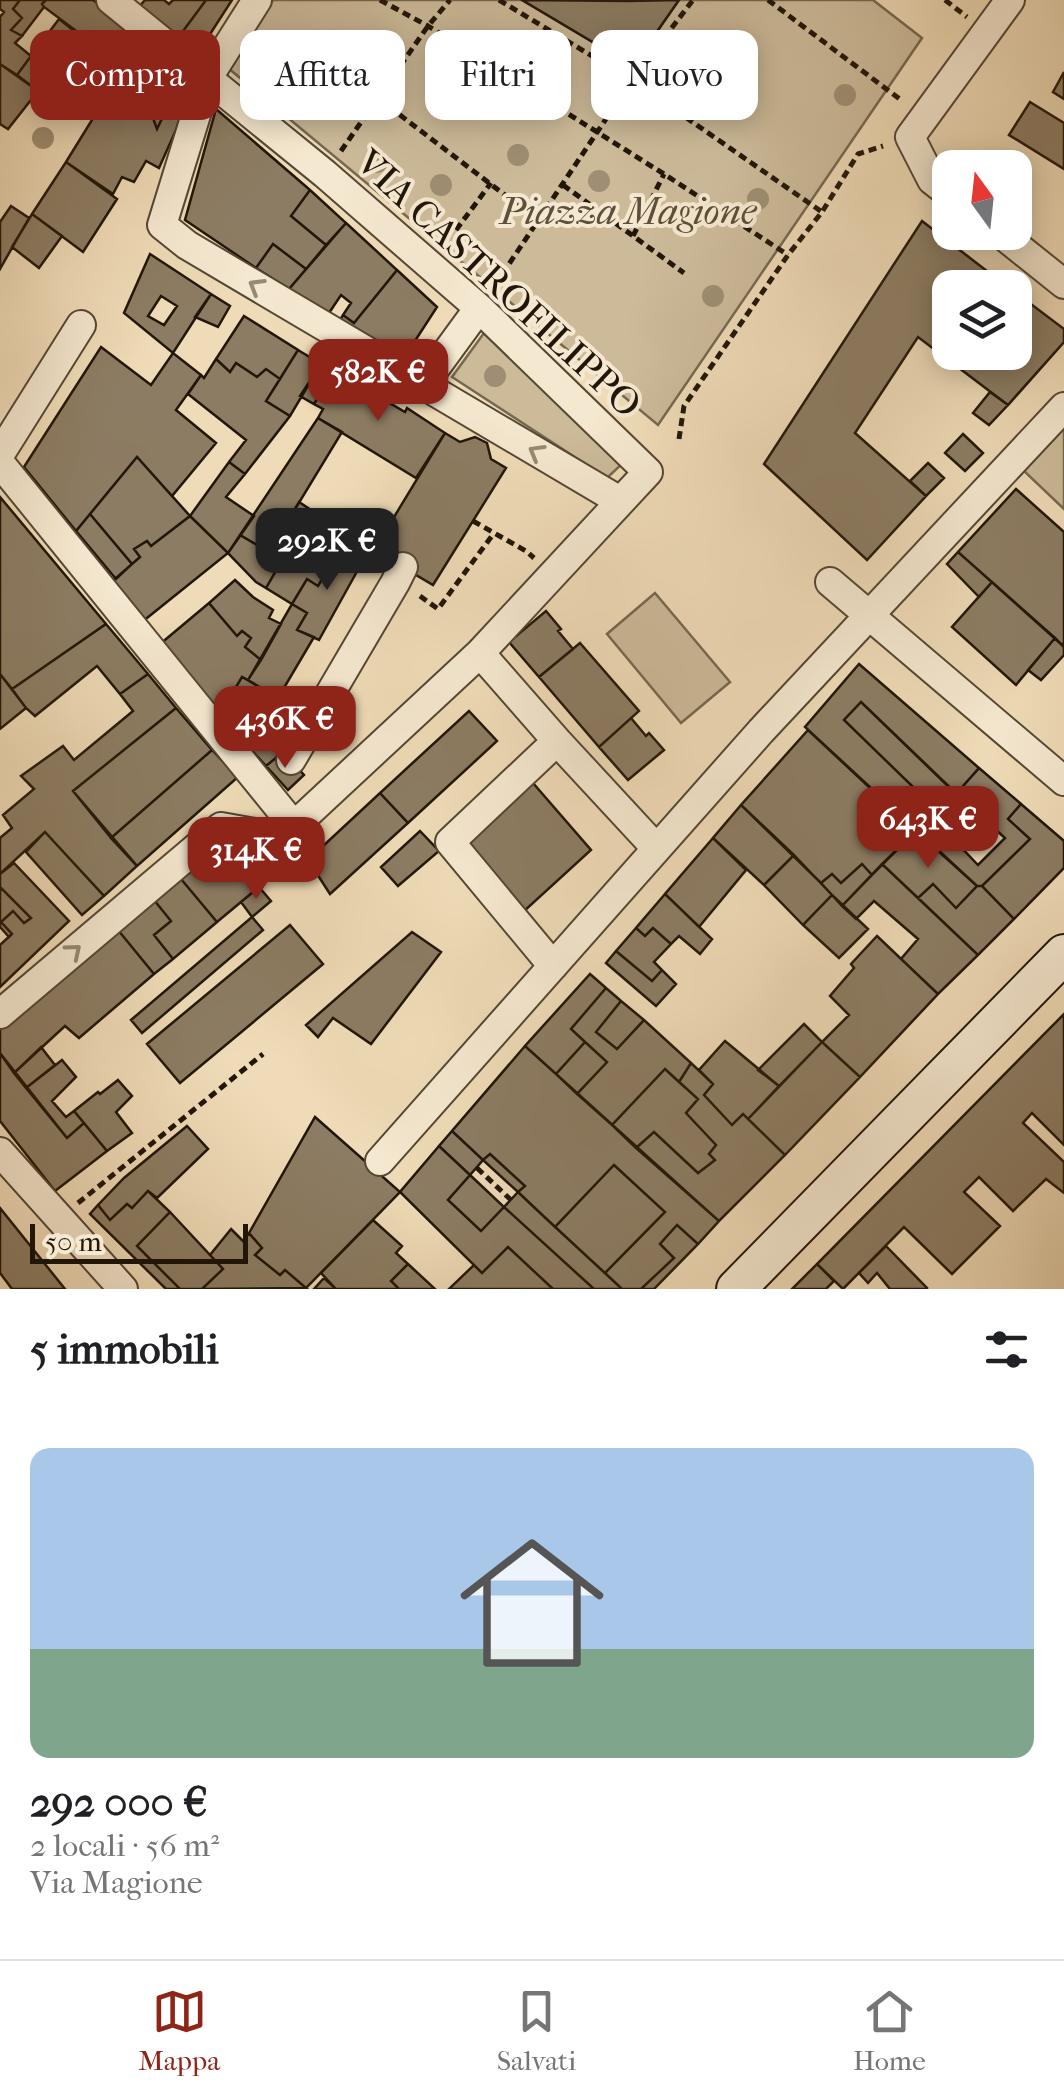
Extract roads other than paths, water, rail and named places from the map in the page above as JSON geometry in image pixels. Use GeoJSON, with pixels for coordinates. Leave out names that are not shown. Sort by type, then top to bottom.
{"type":"FeatureCollection","features":[{"type":"Feature","properties":{"kind":"street","name":"VIA CASTROFILIPPO"},"geometry":{"type":"LineString","coordinates":[[111,0],[147,30]]}},
{"type":"Feature","properties":{"kind":"street"},"geometry":{"type":"LineString","coordinates":[[220,60],[258,0]]}},
{"type":"Feature","properties":{"kind":"street"},"geometry":{"type":"LineString","coordinates":[[932,180],[917,127],[1010,0]]}},
{"type":"Feature","properties":{"kind":"street","name":"VIA CASTROFILIPPO"},"geometry":{"type":"LineString","coordinates":[[220,90],[479,308],[648,472],[620,501]]}},
{"type":"Feature","properties":{"kind":"street"},"geometry":{"type":"LineString","coordinates":[[0,1014],[220,827],[278,836],[294,826],[480,653],[620,501],[186,244],[162,225],[195,120]]}},
{"type":"Feature","properties":{"kind":"street"},"geometry":{"type":"LineString","coordinates":[[1021,250],[1064,284]]}},
{"type":"Feature","properties":{"kind":"street"},"geometry":{"type":"LineString","coordinates":[[422,386],[479,308]]}},
{"type":"Feature","properties":{"kind":"street"},"geometry":{"type":"LineString","coordinates":[[0,454],[81,325]]}},
{"type":"Feature","properties":{"kind":"street"},"geometry":{"type":"LineString","coordinates":[[380,1160],[656,848],[1064,407]]}},
{"type":"Feature","properties":{"kind":"street"},"geometry":{"type":"LineString","coordinates":[[0,463],[294,826]]}},
{"type":"Feature","properties":{"kind":"street"},"geometry":{"type":"LineString","coordinates":[[290,760],[396,583],[408,580]]}},
{"type":"Feature","properties":{"kind":"street"},"geometry":{"type":"LineString","coordinates":[[830,582],[1064,781]]}},
{"type":"Feature","properties":{"kind":"street"},"geometry":{"type":"LineString","coordinates":[[480,653],[556,742],[656,848]]}},
{"type":"Feature","properties":{"kind":"street"},"geometry":{"type":"LineString","coordinates":[[553,966],[450,842],[556,742]]}},
{"type":"Feature","properties":{"kind":"street"},"geometry":{"type":"LineString","coordinates":[[736,1289],[1064,954]]}},
{"type":"Feature","properties":{"kind":"street"},"geometry":{"type":"LineString","coordinates":[[2,1158],[123,1289]]}},
{"type":"Feature","properties":{"kind":"park label","name":"Piazza Magione"},"geometry":{"type":"Point","coordinates":[628,211]}}]}
